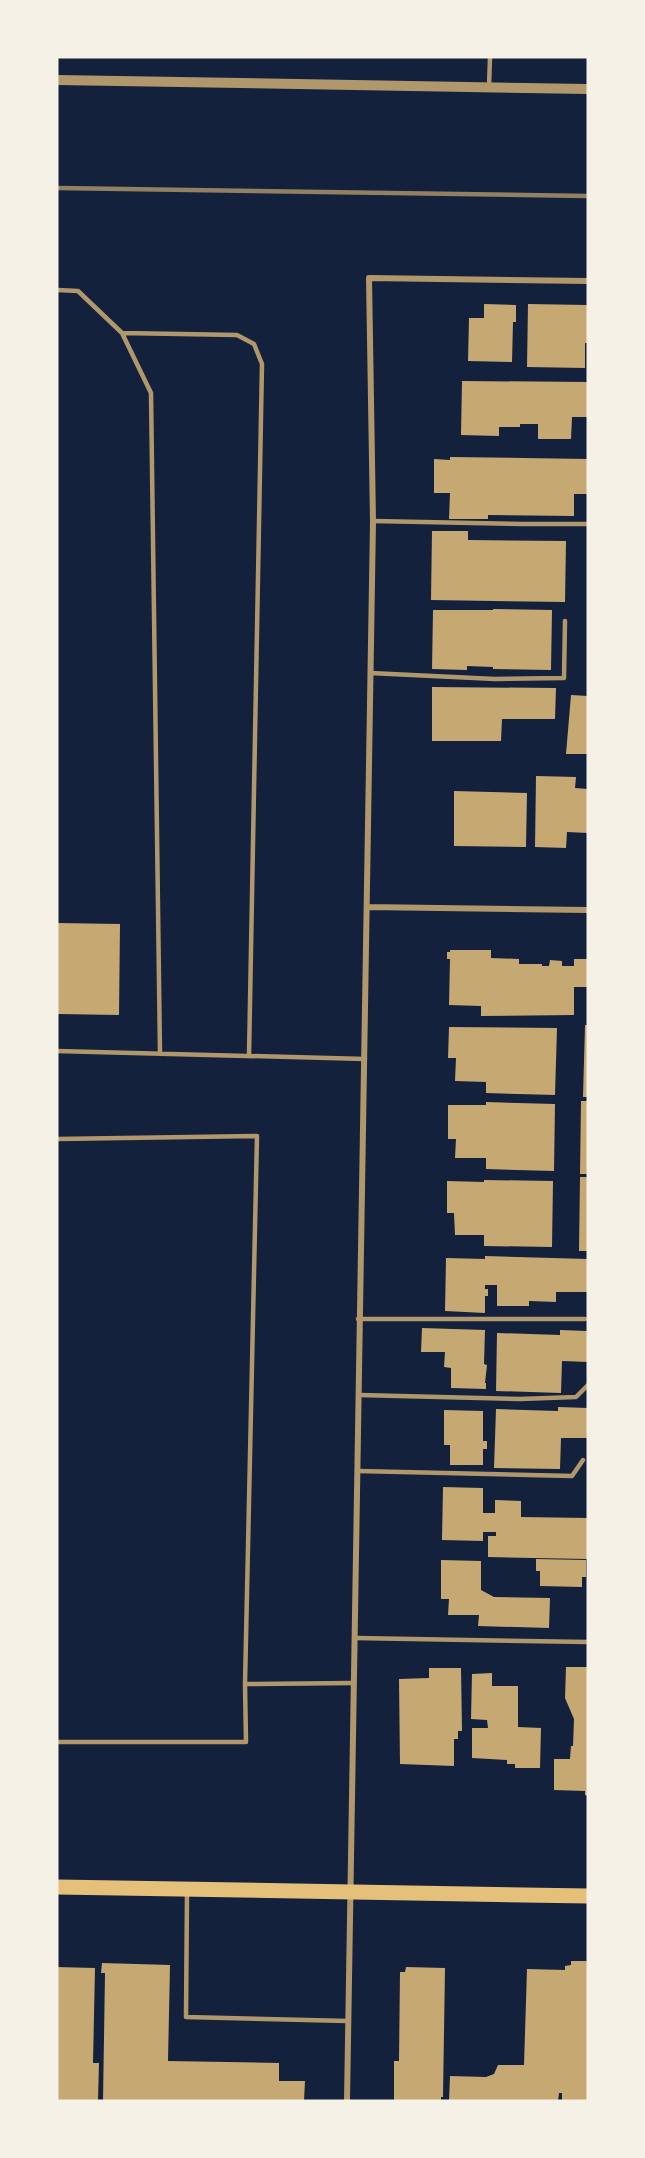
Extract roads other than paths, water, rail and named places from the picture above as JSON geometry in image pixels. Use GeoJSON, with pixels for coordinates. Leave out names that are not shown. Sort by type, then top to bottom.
{"type":"FeatureCollection","features":[{"type":"Feature","properties":{"kind":"main road"},"geometry":{"type":"LineString","coordinates":[[57,1887],[588,1896]]}},
{"type":"Feature","properties":{"kind":"street"},"geometry":{"type":"LineString","coordinates":[[57,80],[588,89]]}},
{"type":"Feature","properties":{"kind":"street"},"geometry":{"type":"LineString","coordinates":[[347,2101],[358,1471],[358,1319],[365,1059],[373,521],[369,278],[588,281]]}},
{"type":"Feature","properties":{"kind":"street"},"geometry":{"type":"LineString","coordinates":[[367,908],[588,910]]}},
{"type":"Feature","properties":{"kind":"lane"},"geometry":{"type":"LineString","coordinates":[[489,87],[490,57]]}},
{"type":"Feature","properties":{"kind":"lane"},"geometry":{"type":"LineString","coordinates":[[57,291],[78,291],[122,333],[151,393],[160,1054]]}},
{"type":"Feature","properties":{"kind":"lane"},"geometry":{"type":"LineString","coordinates":[[122,333],[237,335],[254,344],[262,364],[249,1056]]}},
{"type":"Feature","properties":{"kind":"lane"},"geometry":{"type":"LineString","coordinates":[[373,521],[588,524]]}},
{"type":"Feature","properties":{"kind":"lane"},"geometry":{"type":"LineString","coordinates":[[370,673],[495,679],[564,678],[565,621]]}},
{"type":"Feature","properties":{"kind":"lane"},"geometry":{"type":"LineString","coordinates":[[57,1051],[365,1059]]}},
{"type":"Feature","properties":{"kind":"lane"},"geometry":{"type":"LineString","coordinates":[[57,1139],[257,1136],[245,1684],[246,1742],[57,1742]]}},
{"type":"Feature","properties":{"kind":"lane"},"geometry":{"type":"LineString","coordinates":[[358,1319],[585,1319]]}},
{"type":"Feature","properties":{"kind":"lane"},"geometry":{"type":"LineString","coordinates":[[359,1395],[576,1397],[588,1385]]}},
{"type":"Feature","properties":{"kind":"lane"},"geometry":{"type":"LineString","coordinates":[[358,1471],[572,1476],[583,1460]]}},
{"type":"Feature","properties":{"kind":"lane"},"geometry":{"type":"LineString","coordinates":[[355,1638],[588,1642]]}},
{"type":"Feature","properties":{"kind":"lane"},"geometry":{"type":"LineString","coordinates":[[245,1684],[354,1683]]}},
{"type":"Feature","properties":{"kind":"lane"},"geometry":{"type":"LineString","coordinates":[[187,1889],[186,2017],[348,2021]]}},
{"type":"Feature","properties":{"kind":"railway"},"geometry":{"type":"LineString","coordinates":[[57,188],[588,196]]}}]}
